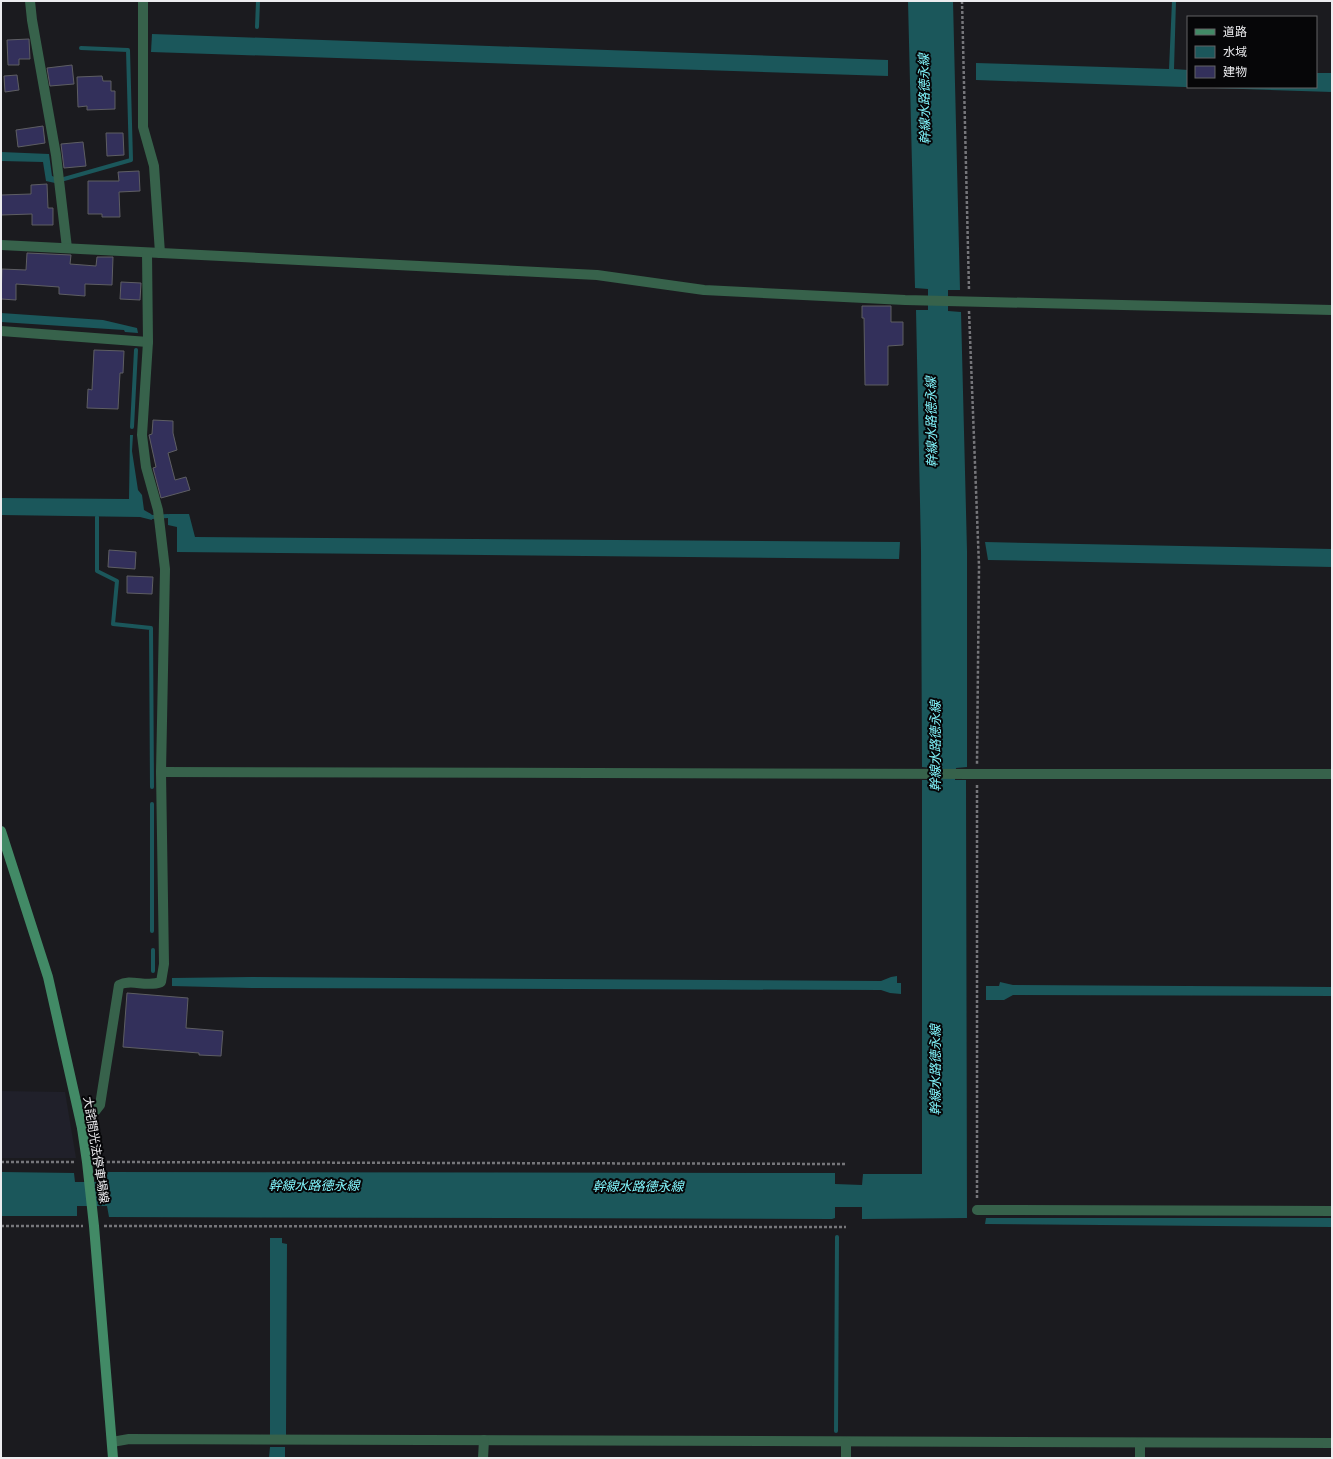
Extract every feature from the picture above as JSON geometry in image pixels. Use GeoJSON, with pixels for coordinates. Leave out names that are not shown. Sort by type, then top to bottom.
{"type":"FeatureCollection","features":[{"type":"Feature","properties":{"kind":"main road","name":"大詫間光法停車場線"},"geometry":{"type":"LineString","coordinates":[[1,831],[48,977],[82,1128],[94,1226],[113,1458]]}},
{"type":"Feature","properties":{"kind":"street"},"geometry":{"type":"LineString","coordinates":[[30,1],[56,155],[67,248]]}},
{"type":"Feature","properties":{"kind":"street"},"geometry":{"type":"LineString","coordinates":[[143,1],[144,127],[154,166],[160,253]]}},
{"type":"Feature","properties":{"kind":"street"},"geometry":{"type":"LineString","coordinates":[[1,245],[597,275],[704,290],[953,301],[1332,310]]}},
{"type":"Feature","properties":{"kind":"street"},"geometry":{"type":"LineString","coordinates":[[82,1128],[100,1105],[119,985],[124,982],[153,985],[161,982],[164,964],[161,772],[165,569],[158,510],[146,467],[142,435],[148,342],[147,253]]}},
{"type":"Feature","properties":{"kind":"street"},"geometry":{"type":"LineString","coordinates":[[1,331],[148,342]]}},
{"type":"Feature","properties":{"kind":"street"},"geometry":{"type":"LineString","coordinates":[[161,772],[1332,774]]}},
{"type":"Feature","properties":{"kind":"street"},"geometry":{"type":"LineString","coordinates":[[977,1210],[1332,1211]]}},
{"type":"Feature","properties":{"kind":"street"},"geometry":{"type":"LineString","coordinates":[[112,1442],[129,1439],[1332,1443]]}},
{"type":"Feature","properties":{"kind":"street"},"geometry":{"type":"LineString","coordinates":[[483,1458],[484,1440]]}},
{"type":"Feature","properties":{"kind":"street"},"geometry":{"type":"LineString","coordinates":[[846,1442],[846,1458]]}},
{"type":"Feature","properties":{"kind":"street"},"geometry":{"type":"LineString","coordinates":[[1140,1443],[1140,1458]]}},
{"type":"Feature","properties":{"kind":"path"},"geometry":{"type":"LineString","coordinates":[[962,1],[969,301],[979,566],[977,774],[977,1210]]}},
{"type":"Feature","properties":{"kind":"path"},"geometry":{"type":"LineString","coordinates":[[1,1162],[847,1164]]}},
{"type":"Feature","properties":{"kind":"path"},"geometry":{"type":"LineString","coordinates":[[1,1226],[846,1227]]}},
{"type":"Feature","properties":{"kind":"shaded area"},"geometry":{"type":"Polygon","coordinates":[[[1,1091],[65,1092],[76,1158],[1,1158],[1,1091]]]}},
{"type":"Feature","properties":{"kind":"water","name":"幹線水路徳永線"},"geometry":{"type":"Polygon","coordinates":[[[908,1],[953,1],[960,290],[948,290],[948,311],[961,312],[967,551],[967,767],[956,768],[955,780],[966,780],[967,1218],[862,1219],[862,1207],[835,1207],[835,1218],[832,1219],[109,1217],[107,1206],[77,1206],[77,1216],[1,1216],[1,1172],[74,1173],[75,1182],[105,1182],[105,1172],[835,1173],[835,1184],[862,1185],[863,1174],[922,1174],[922,780],[933,780],[933,768],[922,767],[921,550],[916,310],[928,310],[928,289],[915,288],[908,1]]]}},
{"type":"Feature","properties":{"kind":"water"},"geometry":{"type":"Polygon","coordinates":[[[1172,1],[1176,1],[1174,69],[1187,70],[1187,87],[976,80],[976,63],[1169,69],[1172,1]]]}},
{"type":"Feature","properties":{"kind":"water"},"geometry":{"type":"Polygon","coordinates":[[[152,34],[888,60],[888,76],[151,52],[152,34]]]}},
{"type":"Feature","properties":{"kind":"water"},"geometry":{"type":"Polygon","coordinates":[[[1317,73],[1332,73],[1332,92],[1213,88],[1317,88],[1317,73]]]}},
{"type":"Feature","properties":{"kind":"water"},"geometry":{"type":"Polygon","coordinates":[[[1,152],[49,154],[52,176],[55,177],[55,183],[46,181],[43,162],[1,161],[1,152]]]}},
{"type":"Feature","properties":{"kind":"water"},"geometry":{"type":"Polygon","coordinates":[[[1,313],[103,320],[137,328],[138,333],[125,332],[124,330],[1,322],[1,313]]]}},
{"type":"Feature","properties":{"kind":"water"},"geometry":{"type":"Polygon","coordinates":[[[130,435],[133,435],[132,451],[138,490],[142,495],[144,510],[151,514],[152,520],[140,517],[1,515],[1,498],[129,499],[130,435]]]}},
{"type":"Feature","properties":{"kind":"water"},"geometry":{"type":"Polygon","coordinates":[[[169,514],[189,514],[195,537],[900,542],[899,559],[177,552],[177,527],[168,525],[169,514]]]}},
{"type":"Feature","properties":{"kind":"water"},"geometry":{"type":"Polygon","coordinates":[[[985,542],[1332,549],[1332,567],[988,560],[985,542]]]}},
{"type":"Feature","properties":{"kind":"water"},"geometry":{"type":"Polygon","coordinates":[[[897,976],[897,983],[901,983],[901,994],[881,990],[251,988],[172,986],[172,978],[251,977],[881,981],[897,976]]]}},
{"type":"Feature","properties":{"kind":"water"},"geometry":{"type":"Polygon","coordinates":[[[1000,982],[1013,985],[1332,987],[1332,996],[1013,995],[1004,1000],[986,1000],[986,986],[999,986],[1000,982]]]}},
{"type":"Feature","properties":{"kind":"water"},"geometry":{"type":"Polygon","coordinates":[[[986,1218],[1332,1218],[1332,1227],[985,1224],[986,1218]]]}},
{"type":"Feature","properties":{"kind":"water"},"geometry":{"type":"Polygon","coordinates":[[[270,1238],[282,1238],[282,1243],[287,1244],[286,1436],[270,1436],[270,1238]]]}},
{"type":"Feature","properties":{"kind":"water"},"geometry":{"type":"Polygon","coordinates":[[[270,1447],[285,1447],[285,1458],[269,1458],[270,1447]]]}},
{"type":"Feature","properties":{"kind":"building"},"geometry":{"type":"Polygon","coordinates":[[[29,39],[30,59],[19,59],[19,65],[8,65],[7,40],[29,39]]]}},
{"type":"Feature","properties":{"kind":"building"},"geometry":{"type":"Polygon","coordinates":[[[72,65],[74,84],[50,86],[47,68],[72,65]]]}},
{"type":"Feature","properties":{"kind":"building"},"geometry":{"type":"Polygon","coordinates":[[[17,75],[19,90],[5,92],[4,76],[17,75]]]}},
{"type":"Feature","properties":{"kind":"building"},"geometry":{"type":"Polygon","coordinates":[[[102,76],[103,81],[111,81],[111,91],[115,91],[115,109],[87,110],[87,106],[78,107],[77,77],[102,76]]]}},
{"type":"Feature","properties":{"kind":"building"},"geometry":{"type":"Polygon","coordinates":[[[43,126],[45,143],[18,147],[16,130],[43,126]]]}},
{"type":"Feature","properties":{"kind":"building"},"geometry":{"type":"Polygon","coordinates":[[[106,133],[123,133],[124,155],[107,156],[106,133]]]}},
{"type":"Feature","properties":{"kind":"building"},"geometry":{"type":"Polygon","coordinates":[[[83,142],[86,166],[64,168],[61,144],[83,142]]]}},
{"type":"Feature","properties":{"kind":"building"},"geometry":{"type":"Polygon","coordinates":[[[139,171],[140,191],[119,192],[120,217],[102,217],[102,214],[88,214],[88,181],[119,181],[118,172],[139,171]]]}},
{"type":"Feature","properties":{"kind":"building"},"geometry":{"type":"Polygon","coordinates":[[[47,184],[48,208],[53,208],[53,225],[32,225],[32,214],[1,215],[1,195],[31,194],[31,185],[47,184]]]}},
{"type":"Feature","properties":{"kind":"building"},"geometry":{"type":"Polygon","coordinates":[[[27,253],[71,255],[70,264],[96,266],[97,257],[113,257],[112,285],[85,284],[85,296],[59,294],[59,287],[16,284],[16,300],[1,299],[2,269],[26,270],[27,253]]]}},
{"type":"Feature","properties":{"kind":"building"},"geometry":{"type":"Polygon","coordinates":[[[121,282],[141,283],[140,300],[120,299],[121,282]]]}},
{"type":"Feature","properties":{"kind":"building"},"geometry":{"type":"Polygon","coordinates":[[[862,306],[891,306],[891,322],[903,322],[903,345],[888,346],[888,385],[865,385],[864,318],[862,318],[862,306]]]}},
{"type":"Feature","properties":{"kind":"building"},"geometry":{"type":"Polygon","coordinates":[[[94,350],[124,351],[123,373],[120,373],[118,409],[87,408],[88,389],[92,390],[94,350]]]}},
{"type":"Feature","properties":{"kind":"building"},"geometry":{"type":"Polygon","coordinates":[[[153,420],[173,421],[173,433],[177,450],[168,453],[175,480],[186,477],[190,490],[161,498],[153,468],[156,467],[149,435],[152,434],[153,420]]]}},
{"type":"Feature","properties":{"kind":"building"},"geometry":{"type":"Polygon","coordinates":[[[109,550],[136,552],[135,569],[108,567],[109,550]]]}},
{"type":"Feature","properties":{"kind":"building"},"geometry":{"type":"Polygon","coordinates":[[[127,576],[153,577],[152,594],[127,593],[127,576]]]}},
{"type":"Feature","properties":{"kind":"building"},"geometry":{"type":"Polygon","coordinates":[[[127,993],[188,998],[186,1028],[223,1031],[221,1056],[123,1047],[127,993]]]}},
{"type":"Feature","properties":{"kind":"waterway"},"geometry":{"type":"LineString","coordinates":[[257,27],[258,1]]}},
{"type":"Feature","properties":{"kind":"waterway"},"geometry":{"type":"LineString","coordinates":[[64,179],[131,160],[128,50],[81,48]]}},
{"type":"Feature","properties":{"kind":"waterway"},"geometry":{"type":"LineString","coordinates":[[132,427],[136,350]]}},
{"type":"Feature","properties":{"kind":"waterway"},"geometry":{"type":"LineString","coordinates":[[148,515],[152,517],[168,516]]}},
{"type":"Feature","properties":{"kind":"waterway"},"geometry":{"type":"LineString","coordinates":[[97,517],[97,571],[117,581],[113,624],[151,628],[152,787]]}},
{"type":"Feature","properties":{"kind":"waterway"},"geometry":{"type":"LineString","coordinates":[[152,804],[152,931]]}},
{"type":"Feature","properties":{"kind":"waterway"},"geometry":{"type":"LineString","coordinates":[[153,950],[153,971]]}},
{"type":"Feature","properties":{"kind":"waterway"},"geometry":{"type":"LineString","coordinates":[[836,1431],[837,1237]]}}]}
